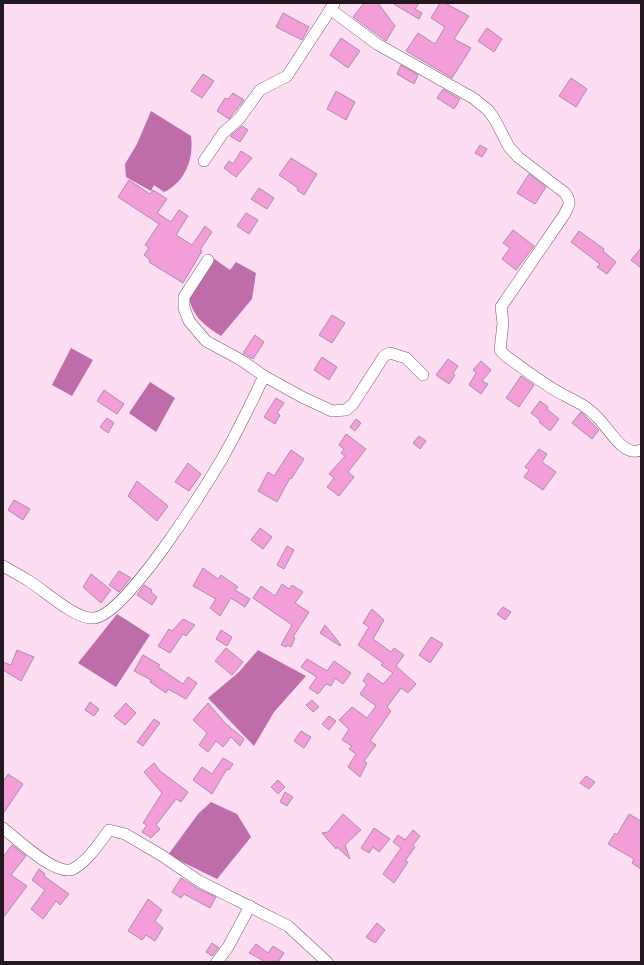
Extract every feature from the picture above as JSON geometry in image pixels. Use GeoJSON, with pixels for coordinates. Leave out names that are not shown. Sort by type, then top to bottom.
{"type":"FeatureCollection","features":[{"type":"Feature","properties":{"kind":"street"},"geometry":{"type":"LineString","coordinates":[[204,161],[223,133],[239,119],[260,90],[287,76],[332,6],[378,44],[473,98],[488,110],[509,147],[518,157],[565,194],[569,199],[570,204],[564,215],[503,301],[500,310],[503,323],[500,350],[564,396],[586,406],[621,445],[637,452],[641,450]]}},
{"type":"Feature","properties":{"kind":"street"},"geometry":{"type":"LineString","coordinates":[[208,260],[184,297],[185,315],[206,341],[242,360],[264,376],[332,411],[339,412],[346,410],[353,404],[384,356],[390,352],[406,358],[423,375]]}},
{"type":"Feature","properties":{"kind":"street"},"geometry":{"type":"LineString","coordinates":[[3,566],[29,581],[69,609],[87,618],[95,618],[106,614],[132,589],[174,532],[221,460],[264,376]]}},
{"type":"Feature","properties":{"kind":"street"},"geometry":{"type":"LineString","coordinates":[[3,828],[53,866],[68,870],[73,869],[81,863],[109,830],[125,834],[161,855],[198,881],[288,926],[327,962]]}},
{"type":"Feature","properties":{"kind":"street"},"geometry":{"type":"LineString","coordinates":[[217,962],[228,947],[250,906]]}},
{"type":"Feature","properties":{"kind":"shaded area"},"geometry":{"type":"Polygon","coordinates":[[[151,111],[191,136],[191,153],[183,176],[171,188],[164,192],[154,185],[151,191],[126,177],[125,164],[137,144],[151,111]]]}},
{"type":"Feature","properties":{"kind":"shaded area"},"geometry":{"type":"Polygon","coordinates":[[[213,258],[230,270],[236,262],[256,273],[252,299],[221,336],[200,320],[193,310],[189,297],[213,258]]]}},
{"type":"Feature","properties":{"kind":"shaded area"},"geometry":{"type":"Polygon","coordinates":[[[71,348],[93,360],[72,396],[52,385],[71,348]]]}},
{"type":"Feature","properties":{"kind":"shaded area"},"geometry":{"type":"Polygon","coordinates":[[[150,382],[175,398],[156,432],[129,413],[150,382]]]}},
{"type":"Feature","properties":{"kind":"shaded area"},"geometry":{"type":"Polygon","coordinates":[[[117,614],[150,635],[116,687],[78,663],[117,614]]]}},
{"type":"Feature","properties":{"kind":"shaded area"},"geometry":{"type":"Polygon","coordinates":[[[258,650],[306,676],[274,712],[254,746],[208,698],[239,672],[258,650]]]}},
{"type":"Feature","properties":{"kind":"shaded area"},"geometry":{"type":"Polygon","coordinates":[[[211,802],[237,814],[251,837],[217,879],[168,855],[198,814],[211,802]]]}},
{"type":"Feature","properties":{"kind":"building"},"geometry":{"type":"Polygon","coordinates":[[[364,3],[378,3],[395,26],[386,41],[353,17],[364,3]]]}},
{"type":"Feature","properties":{"kind":"building"},"geometry":{"type":"Polygon","coordinates":[[[392,3],[419,3],[415,9],[422,13],[419,19],[392,3]]]}},
{"type":"Feature","properties":{"kind":"building"},"geometry":{"type":"Polygon","coordinates":[[[440,3],[445,3],[469,16],[454,39],[471,48],[452,78],[406,51],[418,33],[435,44],[445,27],[431,18],[440,3]]]}},
{"type":"Feature","properties":{"kind":"building"},"geometry":{"type":"Polygon","coordinates":[[[283,13],[309,27],[302,40],[276,27],[283,13]]]}},
{"type":"Feature","properties":{"kind":"building"},"geometry":{"type":"Polygon","coordinates":[[[487,28],[502,39],[494,52],[478,41],[487,28]]]}},
{"type":"Feature","properties":{"kind":"building"},"geometry":{"type":"Polygon","coordinates":[[[341,38],[360,51],[348,68],[330,55],[341,38]]]}},
{"type":"Feature","properties":{"kind":"building"},"geometry":{"type":"Polygon","coordinates":[[[401,65],[418,75],[414,84],[397,74],[401,65]]]}},
{"type":"Feature","properties":{"kind":"building"},"geometry":{"type":"Polygon","coordinates":[[[203,74],[214,81],[202,98],[191,91],[203,74]]]}},
{"type":"Feature","properties":{"kind":"building"},"geometry":{"type":"Polygon","coordinates":[[[571,78],[587,89],[576,107],[559,96],[571,78]]]}},
{"type":"Feature","properties":{"kind":"building"},"geometry":{"type":"Polygon","coordinates":[[[443,89],[460,99],[454,109],[437,98],[443,89]]]}},
{"type":"Feature","properties":{"kind":"building"},"geometry":{"type":"Polygon","coordinates":[[[336,91],[355,102],[346,120],[327,109],[336,91]]]}},
{"type":"Feature","properties":{"kind":"building"},"geometry":{"type":"Polygon","coordinates":[[[233,93],[244,100],[229,119],[217,111],[225,98],[228,99],[233,93]]]}},
{"type":"Feature","properties":{"kind":"building"},"geometry":{"type":"Polygon","coordinates":[[[242,126],[248,130],[240,142],[230,136],[242,126]]]}},
{"type":"Feature","properties":{"kind":"building"},"geometry":{"type":"Polygon","coordinates":[[[480,145],[487,149],[482,157],[475,153],[480,145]]]}},
{"type":"Feature","properties":{"kind":"building"},"geometry":{"type":"Polygon","coordinates":[[[241,151],[252,158],[236,177],[224,168],[229,161],[233,164],[241,151]]]}},
{"type":"Feature","properties":{"kind":"building"},"geometry":{"type":"Polygon","coordinates":[[[291,158],[317,174],[304,195],[297,190],[298,188],[279,175],[291,158]]]}},
{"type":"Feature","properties":{"kind":"building"},"geometry":{"type":"Polygon","coordinates":[[[529,174],[546,187],[535,204],[517,193],[529,174]]]}},
{"type":"Feature","properties":{"kind":"building"},"geometry":{"type":"Polygon","coordinates":[[[129,180],[150,194],[153,190],[167,199],[157,213],[171,222],[179,210],[188,216],[176,235],[192,245],[205,226],[212,232],[200,250],[202,251],[183,283],[149,262],[150,260],[144,255],[149,248],[145,245],[159,224],[118,197],[129,180]]]}},
{"type":"Feature","properties":{"kind":"building"},"geometry":{"type":"Polygon","coordinates":[[[259,188],[274,198],[267,209],[251,199],[259,188]]]}},
{"type":"Feature","properties":{"kind":"building"},"geometry":{"type":"Polygon","coordinates":[[[246,213],[258,220],[249,234],[237,226],[246,213]]]}},
{"type":"Feature","properties":{"kind":"building"},"geometry":{"type":"Polygon","coordinates":[[[513,230],[534,246],[516,270],[502,259],[510,248],[503,243],[513,230]]]}},
{"type":"Feature","properties":{"kind":"building"},"geometry":{"type":"Polygon","coordinates":[[[579,231],[604,249],[603,251],[616,262],[607,274],[597,267],[600,264],[571,242],[579,231]]]}},
{"type":"Feature","properties":{"kind":"building"},"geometry":{"type":"Polygon","coordinates":[[[641,248],[641,268],[631,260],[641,248]]]}},
{"type":"Feature","properties":{"kind":"building"},"geometry":{"type":"Polygon","coordinates":[[[332,315],[345,323],[332,343],[319,335],[332,315]]]}},
{"type":"Feature","properties":{"kind":"building"},"geometry":{"type":"Polygon","coordinates":[[[255,335],[264,342],[253,359],[243,353],[255,335]]]}},
{"type":"Feature","properties":{"kind":"building"},"geometry":{"type":"Polygon","coordinates":[[[322,357],[337,367],[329,380],[314,370],[322,357]]]}},
{"type":"Feature","properties":{"kind":"building"},"geometry":{"type":"Polygon","coordinates":[[[448,359],[458,366],[453,373],[455,375],[449,384],[436,375],[448,359]]]}},
{"type":"Feature","properties":{"kind":"building"},"geometry":{"type":"Polygon","coordinates":[[[481,361],[491,370],[482,381],[488,384],[481,394],[469,385],[476,373],[473,370],[481,361]]]}},
{"type":"Feature","properties":{"kind":"building"},"geometry":{"type":"Polygon","coordinates":[[[521,376],[534,385],[519,407],[506,398],[521,376]]]}},
{"type":"Feature","properties":{"kind":"building"},"geometry":{"type":"Polygon","coordinates":[[[104,390],[124,404],[117,414],[97,401],[104,390]]]}},
{"type":"Feature","properties":{"kind":"building"},"geometry":{"type":"Polygon","coordinates":[[[276,398],[284,403],[277,413],[280,415],[275,424],[264,417],[276,398]]]}},
{"type":"Feature","properties":{"kind":"building"},"geometry":{"type":"Polygon","coordinates":[[[540,401],[559,419],[550,431],[531,413],[540,401]]]}},
{"type":"Feature","properties":{"kind":"building"},"geometry":{"type":"Polygon","coordinates":[[[581,412],[599,430],[592,439],[572,423],[581,412]]]}},
{"type":"Feature","properties":{"kind":"building"},"geometry":{"type":"Polygon","coordinates":[[[107,418],[114,423],[108,433],[100,427],[107,418]]]}},
{"type":"Feature","properties":{"kind":"building"},"geometry":{"type":"Polygon","coordinates":[[[356,419],[361,423],[355,431],[350,427],[356,419]]]}},
{"type":"Feature","properties":{"kind":"building"},"geometry":{"type":"Polygon","coordinates":[[[346,434],[366,449],[348,472],[354,477],[339,496],[327,487],[334,478],[329,474],[345,456],[341,453],[344,449],[339,445],[346,434]]]}},
{"type":"Feature","properties":{"kind":"building"},"geometry":{"type":"Polygon","coordinates":[[[419,436],[426,441],[420,449],[413,443],[419,436]]]}},
{"type":"Feature","properties":{"kind":"building"},"geometry":{"type":"Polygon","coordinates":[[[539,449],[547,454],[542,462],[556,472],[543,490],[524,477],[529,470],[525,467],[539,449]]]}},
{"type":"Feature","properties":{"kind":"building"},"geometry":{"type":"Polygon","coordinates":[[[291,450],[304,459],[291,479],[290,478],[277,502],[258,491],[268,472],[274,476],[291,450]]]}},
{"type":"Feature","properties":{"kind":"building"},"geometry":{"type":"Polygon","coordinates":[[[188,463],[201,474],[189,491],[175,482],[188,463]]]}},
{"type":"Feature","properties":{"kind":"building"},"geometry":{"type":"Polygon","coordinates":[[[137,481],[168,506],[157,521],[128,496],[137,481]]]}},
{"type":"Feature","properties":{"kind":"building"},"geometry":{"type":"Polygon","coordinates":[[[14,500],[30,509],[23,520],[8,510],[14,500]]]}},
{"type":"Feature","properties":{"kind":"building"},"geometry":{"type":"Polygon","coordinates":[[[260,528],[272,537],[263,549],[251,540],[260,528]]]}},
{"type":"Feature","properties":{"kind":"building"},"geometry":{"type":"Polygon","coordinates":[[[287,546],[294,550],[284,569],[277,565],[287,546]]]}},
{"type":"Feature","properties":{"kind":"building"},"geometry":{"type":"Polygon","coordinates":[[[203,568],[218,579],[221,575],[238,587],[235,590],[250,599],[245,607],[231,598],[220,616],[210,608],[216,599],[193,586],[203,568]]]}},
{"type":"Feature","properties":{"kind":"building"},"geometry":{"type":"Polygon","coordinates":[[[119,571],[131,578],[119,592],[109,585],[119,571]]]}},
{"type":"Feature","properties":{"kind":"building"},"geometry":{"type":"Polygon","coordinates":[[[91,574],[111,590],[101,603],[83,587],[91,574]]]}},
{"type":"Feature","properties":{"kind":"building"},"geometry":{"type":"Polygon","coordinates":[[[282,584],[289,589],[292,585],[303,592],[295,603],[309,612],[293,637],[295,638],[291,647],[281,645],[292,625],[253,598],[261,586],[275,596],[282,584]]]}},
{"type":"Feature","properties":{"kind":"building"},"geometry":{"type":"Polygon","coordinates":[[[144,585],[152,590],[151,592],[157,597],[152,605],[137,595],[144,585]]]}},
{"type":"Feature","properties":{"kind":"building"},"geometry":{"type":"Polygon","coordinates":[[[503,607],[511,612],[505,620],[497,614],[503,607]]]}},
{"type":"Feature","properties":{"kind":"building"},"geometry":{"type":"Polygon","coordinates":[[[372,609],[384,620],[373,639],[391,652],[394,648],[404,655],[396,666],[416,684],[408,693],[401,688],[387,707],[391,711],[370,741],[376,745],[364,761],[367,763],[360,777],[348,767],[356,754],[349,749],[352,746],[342,740],[349,729],[339,720],[352,707],[367,718],[376,706],[360,694],[367,684],[363,681],[368,673],[383,684],[393,673],[381,665],[383,663],[358,645],[369,627],[363,623],[372,609]]]}},
{"type":"Feature","properties":{"kind":"building"},"geometry":{"type":"Polygon","coordinates":[[[183,619],[195,625],[186,636],[183,634],[170,653],[158,646],[169,629],[172,631],[183,619]]]}},
{"type":"Feature","properties":{"kind":"building"},"geometry":{"type":"Polygon","coordinates":[[[325,625],[341,645],[340,646],[320,633],[325,625]]]}},
{"type":"Feature","properties":{"kind":"building"},"geometry":{"type":"Polygon","coordinates":[[[221,630],[232,637],[227,646],[216,639],[221,630]]]}},
{"type":"Feature","properties":{"kind":"building"},"geometry":{"type":"Polygon","coordinates":[[[431,637],[443,644],[430,663],[419,655],[431,637]]]}},
{"type":"Feature","properties":{"kind":"building"},"geometry":{"type":"Polygon","coordinates":[[[226,648],[243,662],[232,675],[215,661],[226,648]]]}},
{"type":"Feature","properties":{"kind":"building"},"geometry":{"type":"Polygon","coordinates":[[[17,650],[34,657],[21,681],[3,670],[3,662],[11,665],[17,650]]]}},
{"type":"Feature","properties":{"kind":"building"},"geometry":{"type":"Polygon","coordinates":[[[143,655],[160,665],[158,667],[183,684],[188,677],[197,683],[186,699],[168,689],[166,693],[150,682],[151,680],[134,671],[143,655]]]}},
{"type":"Feature","properties":{"kind":"building"},"geometry":{"type":"Polygon","coordinates":[[[307,659],[327,671],[334,661],[351,673],[343,684],[335,678],[331,686],[326,684],[318,694],[309,688],[317,677],[301,667],[307,659]]]}},
{"type":"Feature","properties":{"kind":"building"},"geometry":{"type":"Polygon","coordinates":[[[312,700],[319,707],[313,712],[306,705],[312,700]]]}},
{"type":"Feature","properties":{"kind":"building"},"geometry":{"type":"Polygon","coordinates":[[[90,702],[99,709],[94,716],[85,710],[90,702]]]}},
{"type":"Feature","properties":{"kind":"building"},"geometry":{"type":"Polygon","coordinates":[[[126,703],[136,713],[125,725],[114,716],[126,703]]]}},
{"type":"Feature","properties":{"kind":"building"},"geometry":{"type":"Polygon","coordinates":[[[208,703],[225,723],[244,739],[240,746],[231,737],[223,747],[216,741],[208,752],[199,745],[207,733],[193,720],[208,703]]]}},
{"type":"Feature","properties":{"kind":"building"},"geometry":{"type":"Polygon","coordinates":[[[329,716],[336,721],[329,730],[322,724],[329,716]]]}},
{"type":"Feature","properties":{"kind":"building"},"geometry":{"type":"Polygon","coordinates":[[[154,719],[160,723],[143,746],[137,742],[154,719]]]}},
{"type":"Feature","properties":{"kind":"building"},"geometry":{"type":"Polygon","coordinates":[[[301,731],[311,737],[304,748],[294,741],[301,731]]]}},
{"type":"Feature","properties":{"kind":"building"},"geometry":{"type":"Polygon","coordinates":[[[223,758],[233,764],[229,770],[227,769],[212,794],[193,780],[202,767],[212,774],[223,758]]]}},
{"type":"Feature","properties":{"kind":"building"},"geometry":{"type":"Polygon","coordinates":[[[154,763],[160,771],[188,792],[181,802],[176,799],[156,825],[160,829],[151,838],[142,832],[147,825],[143,823],[162,793],[144,772],[154,763]]]}},
{"type":"Feature","properties":{"kind":"building"},"geometry":{"type":"Polygon","coordinates":[[[8,774],[23,784],[3,814],[3,782],[8,774]]]}},
{"type":"Feature","properties":{"kind":"building"},"geometry":{"type":"Polygon","coordinates":[[[586,776],[595,782],[589,789],[580,783],[586,776]]]}},
{"type":"Feature","properties":{"kind":"building"},"geometry":{"type":"Polygon","coordinates":[[[278,780],[285,787],[278,794],[271,787],[278,780]]]}},
{"type":"Feature","properties":{"kind":"building"},"geometry":{"type":"Polygon","coordinates":[[[285,792],[293,797],[287,806],[280,802],[285,792]]]}},
{"type":"Feature","properties":{"kind":"building"},"geometry":{"type":"Polygon","coordinates":[[[343,814],[361,830],[345,845],[350,859],[337,847],[336,849],[322,833],[328,832],[343,814]]]}},
{"type":"Feature","properties":{"kind":"building"},"geometry":{"type":"Polygon","coordinates":[[[629,814],[641,821],[641,869],[632,863],[634,859],[608,844],[615,833],[617,835],[629,814]]]}},
{"type":"Feature","properties":{"kind":"building"},"geometry":{"type":"Polygon","coordinates":[[[374,828],[390,839],[379,852],[373,847],[369,853],[361,848],[374,828]]]}},
{"type":"Feature","properties":{"kind":"building"},"geometry":{"type":"Polygon","coordinates":[[[413,830],[420,836],[413,845],[415,847],[405,861],[408,862],[394,883],[383,874],[401,848],[393,842],[398,835],[405,840],[413,830]]]}},
{"type":"Feature","properties":{"kind":"building"},"geometry":{"type":"Polygon","coordinates":[[[12,845],[26,856],[11,875],[27,886],[3,918],[3,857],[12,845]]]}},
{"type":"Feature","properties":{"kind":"building"},"geometry":{"type":"Polygon","coordinates":[[[39,869],[45,874],[44,876],[69,894],[60,905],[56,901],[43,919],[31,909],[45,890],[32,880],[39,869]]]}},
{"type":"Feature","properties":{"kind":"building"},"geometry":{"type":"Polygon","coordinates":[[[181,878],[195,887],[216,897],[210,908],[184,894],[181,898],[172,892],[181,878]]]}},
{"type":"Feature","properties":{"kind":"building"},"geometry":{"type":"Polygon","coordinates":[[[148,899],[162,910],[155,921],[163,928],[155,941],[146,935],[142,940],[128,931],[148,899]]]}},
{"type":"Feature","properties":{"kind":"building"},"geometry":{"type":"Polygon","coordinates":[[[377,923],[385,930],[375,943],[366,937],[377,923]]]}},
{"type":"Feature","properties":{"kind":"building"},"geometry":{"type":"Polygon","coordinates":[[[212,943],[219,948],[212,956],[206,952],[212,943]]]}},
{"type":"Feature","properties":{"kind":"building"},"geometry":{"type":"Polygon","coordinates":[[[256,944],[268,953],[273,946],[284,953],[278,962],[266,962],[249,953],[256,944]]]}}]}
